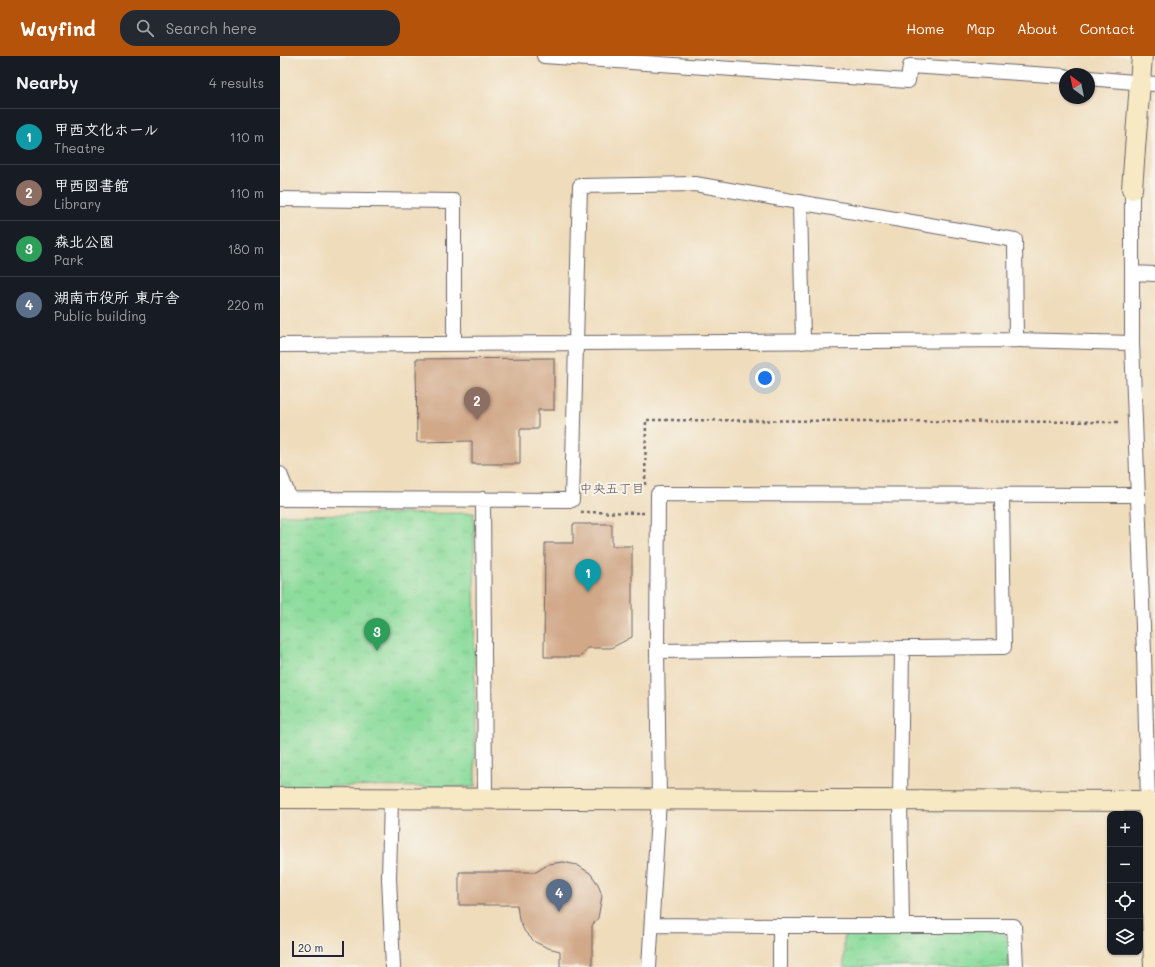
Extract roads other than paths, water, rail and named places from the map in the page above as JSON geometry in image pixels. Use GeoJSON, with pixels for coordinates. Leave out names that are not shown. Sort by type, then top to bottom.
{"type":"FeatureCollection","features":[{"type":"Feature","properties":{"kind":"street"},"geometry":{"type":"LineString","coordinates":[[544,56],[908,81],[910,66],[1059,76]]}},
{"type":"Feature","properties":{"kind":"street"},"geometry":{"type":"LineString","coordinates":[[1142,56],[1147,83],[1132,189],[1132,343],[1138,495],[1149,653],[1154,967]]}},
{"type":"Feature","properties":{"kind":"street"},"geometry":{"type":"LineString","coordinates":[[1095,79],[1147,83]]}},
{"type":"Feature","properties":{"kind":"street"},"geometry":{"type":"LineString","coordinates":[[280,474],[285,499],[572,500],[580,186],[695,184],[1015,240],[1016,340]]}},
{"type":"Feature","properties":{"kind":"street"},"geometry":{"type":"LineString","coordinates":[[280,199],[454,201],[454,344]]}},
{"type":"Feature","properties":{"kind":"street"},"geometry":{"type":"LineString","coordinates":[[800,202],[803,342]]}},
{"type":"Feature","properties":{"kind":"street"},"geometry":{"type":"LineString","coordinates":[[1132,273],[1155,274]]}},
{"type":"Feature","properties":{"kind":"street"},"geometry":{"type":"LineString","coordinates":[[280,345],[1016,340],[1132,343]]}},
{"type":"Feature","properties":{"kind":"street"},"geometry":{"type":"LineString","coordinates":[[649,967],[659,798],[657,650],[658,494],[1138,495]]}},
{"type":"Feature","properties":{"kind":"street"},"geometry":{"type":"LineString","coordinates":[[657,650],[1004,648],[1002,495]]}},
{"type":"Feature","properties":{"kind":"street"},"geometry":{"type":"LineString","coordinates":[[483,499],[485,798]]}},
{"type":"Feature","properties":{"kind":"street"},"geometry":{"type":"LineString","coordinates":[[902,648],[900,800],[902,926]]}},
{"type":"Feature","properties":{"kind":"street"},"geometry":{"type":"LineString","coordinates":[[280,798],[659,798],[1152,801]]}},
{"type":"Feature","properties":{"kind":"street"},"geometry":{"type":"LineString","coordinates":[[391,798],[389,878],[393,967]]}},
{"type":"Feature","properties":{"kind":"street"},"geometry":{"type":"LineString","coordinates":[[652,924],[780,926],[1014,926],[1016,967]]}},
{"type":"Feature","properties":{"kind":"street"},"geometry":{"type":"LineString","coordinates":[[780,926],[780,967]]}},
{"type":"Feature","properties":{"kind":"place","name":"甲西図書館"},"geometry":{"type":"Point","coordinates":[477,420]}},
{"type":"Feature","properties":{"kind":"place","name":"甲西文化ホール"},"geometry":{"type":"Point","coordinates":[588,592]}},
{"type":"Feature","properties":{"kind":"place","name":"森北公園"},"geometry":{"type":"Point","coordinates":[377,651]}},
{"type":"Feature","properties":{"kind":"place","name":"湖南市役所 東庁舎"},"geometry":{"type":"Point","coordinates":[559,912]}},
{"type":"Feature","properties":{"kind":"district","name":"中央五丁目"},"geometry":{"type":"Point","coordinates":[612,488]}}]}
